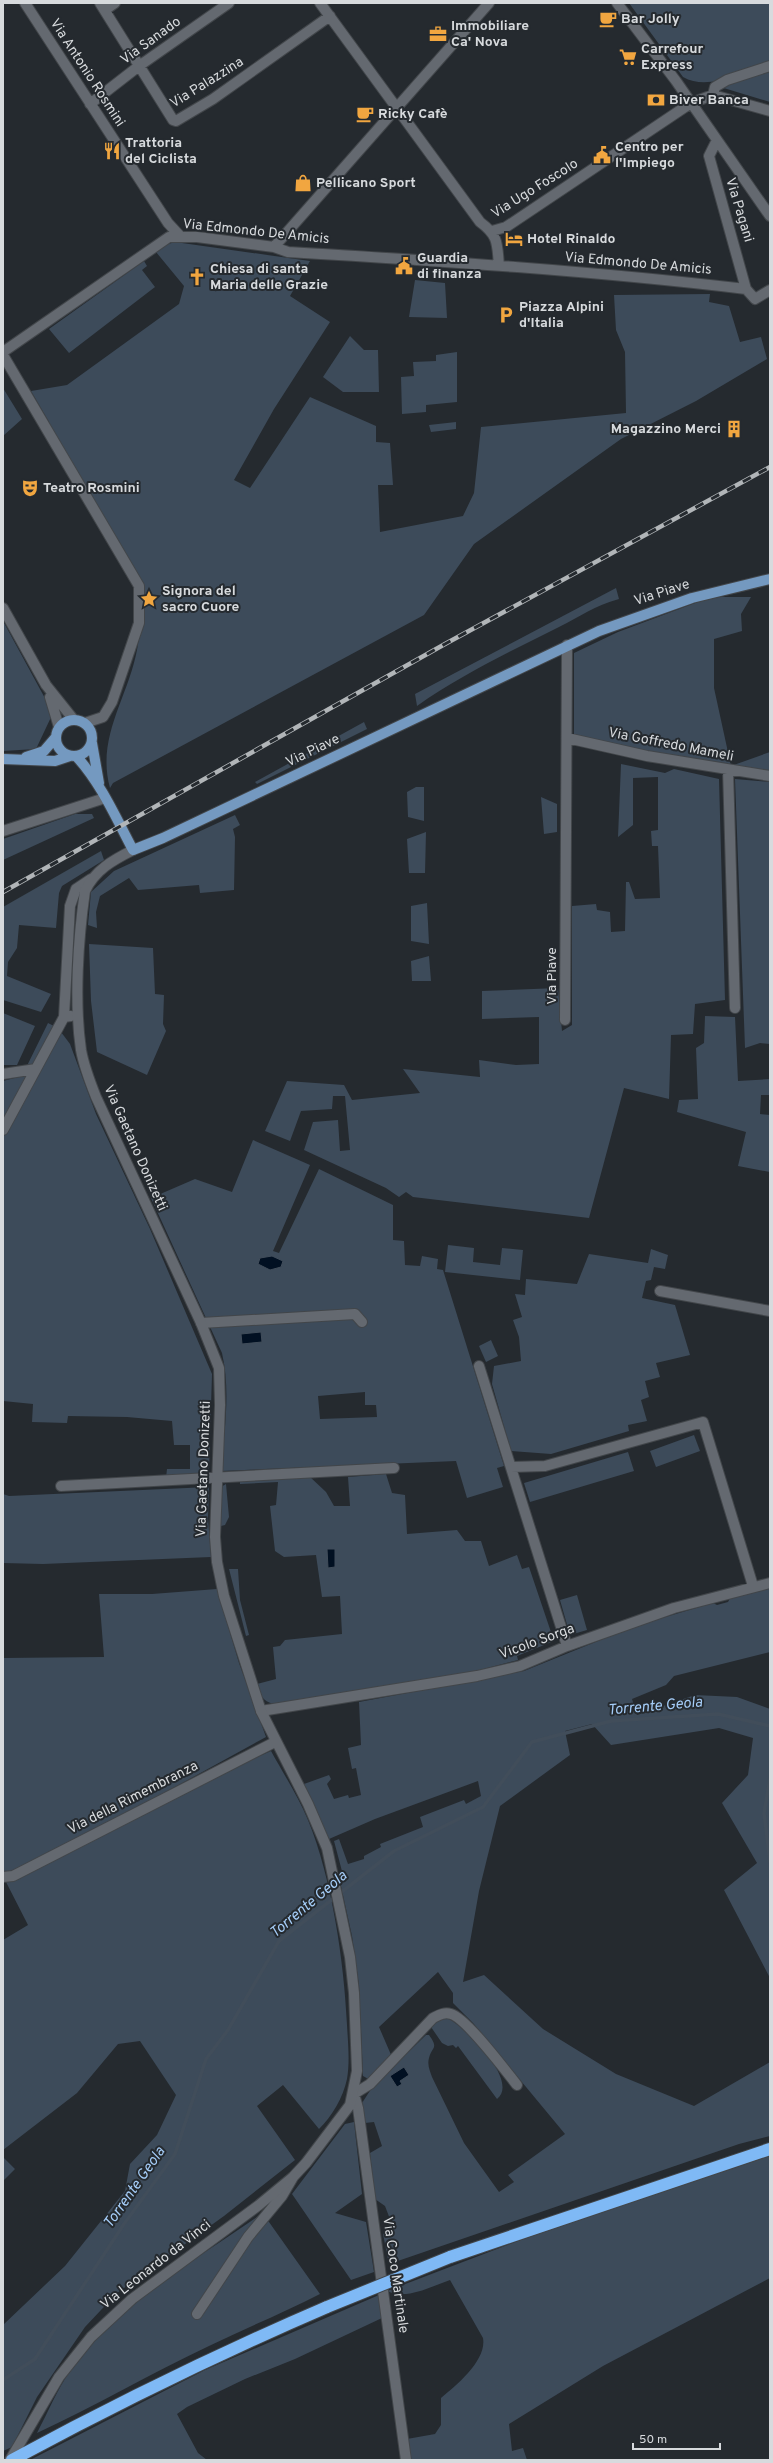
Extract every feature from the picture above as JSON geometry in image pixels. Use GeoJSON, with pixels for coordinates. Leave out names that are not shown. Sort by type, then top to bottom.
{"type":"FeatureCollection","features":[{"type":"Feature","properties":{"kind":"highway"},"geometry":{"type":"LineString","coordinates":[[11,2460],[84,2421],[270,2332],[327,2307],[450,2257],[770,2149]]}},
{"type":"Feature","properties":{"kind":"main road","name":"Via Piave"},"geometry":{"type":"LineString","coordinates":[[133,850],[163,838],[567,645],[635,617],[692,598],[770,579]]}},
{"type":"Feature","properties":{"kind":"main road"},"geometry":{"type":"LineString","coordinates":[[20,759],[44,751],[56,737],[59,727],[68,720],[85,723],[92,732],[92,743],[102,794]]}},
{"type":"Feature","properties":{"kind":"main road"},"geometry":{"type":"LineString","coordinates":[[56,737],[60,749],[73,756],[102,794],[133,850]]}},
{"type":"Feature","properties":{"kind":"main road"},"geometry":{"type":"LineString","coordinates":[[3,759],[56,761],[86,752],[92,743]]}},
{"type":"Feature","properties":{"kind":"street","name":"Via Antonio Rosmini"},"geometry":{"type":"LineString","coordinates":[[25,3],[168,223],[181,237]]}},
{"type":"Feature","properties":{"kind":"street"},"geometry":{"type":"LineString","coordinates":[[103,7],[115,3]]}},
{"type":"Feature","properties":{"kind":"street","name":"Via Sanado"},"geometry":{"type":"LineString","coordinates":[[90,104],[139,66],[229,3]]}},
{"type":"Feature","properties":{"kind":"street"},"geometry":{"type":"LineString","coordinates":[[320,3],[397,106],[480,222],[492,231],[497,243],[498,266]]}},
{"type":"Feature","properties":{"kind":"street"},"geometry":{"type":"LineString","coordinates":[[274,247],[282,241],[397,106],[489,3]]}},
{"type":"Feature","properties":{"kind":"street"},"geometry":{"type":"LineString","coordinates":[[617,3],[691,103],[770,216]]}},
{"type":"Feature","properties":{"kind":"street","name":"Via Palazzina"},"geometry":{"type":"LineString","coordinates":[[103,7],[173,120],[176,121],[213,99],[330,16]]}},
{"type":"Feature","properties":{"kind":"street"},"geometry":{"type":"LineString","coordinates":[[770,66],[727,80],[715,87],[713,95],[770,111]]}},
{"type":"Feature","properties":{"kind":"street","name":"Via Ugo Foscolo"},"geometry":{"type":"LineString","coordinates":[[492,231],[506,227],[691,103],[713,95]]}},
{"type":"Feature","properties":{"kind":"street","name":"Via Pagani"},"geometry":{"type":"LineString","coordinates":[[717,140],[709,156],[746,289]]}},
{"type":"Feature","properties":{"kind":"street","name":"Via Edmondo De Amicis"},"geometry":{"type":"LineString","coordinates":[[3,354],[169,237],[274,247],[288,252],[498,266],[670,280],[746,289]]}},
{"type":"Feature","properties":{"kind":"street"},"geometry":{"type":"LineString","coordinates":[[746,289],[755,298],[770,290]]}},
{"type":"Feature","properties":{"kind":"street"},"geometry":{"type":"LineString","coordinates":[[3,354],[139,586],[139,623],[112,702],[103,717],[85,723]]}},
{"type":"Feature","properties":{"kind":"street"},"geometry":{"type":"LineString","coordinates":[[3,608],[46,685],[74,720]]}},
{"type":"Feature","properties":{"kind":"street","name":"Via Piave"},"geometry":{"type":"LineString","coordinates":[[566,1020],[567,645]]}},
{"type":"Feature","properties":{"kind":"street"},"geometry":{"type":"LineString","coordinates":[[46,685],[59,727]]}},
{"type":"Feature","properties":{"kind":"street","name":"Via Goffredo Mameli"},"geometry":{"type":"LineString","coordinates":[[567,738],[647,756],[770,776]]}},
{"type":"Feature","properties":{"kind":"street"},"geometry":{"type":"LineString","coordinates":[[728,770],[735,1008]]}},
{"type":"Feature","properties":{"kind":"street"},"geometry":{"type":"LineString","coordinates":[[3,831],[102,794]]}},
{"type":"Feature","properties":{"kind":"street"},"geometry":{"type":"LineString","coordinates":[[3,1130],[64,1017],[70,906],[76,889],[117,858],[133,850]]}},
{"type":"Feature","properties":{"kind":"street","name":"Via Gaetano Donizetti"},"geometry":{"type":"LineString","coordinates":[[91,879],[85,891],[83,905],[79,1015],[81,1050],[85,1071],[201,1323],[219,1368],[220,1405],[216,1478],[217,1562],[227,1603],[261,1711],[274,1742],[318,1825],[327,1848],[336,1887],[354,1993],[357,2071],[354,2094],[344,2115]]}},
{"type":"Feature","properties":{"kind":"street"},"geometry":{"type":"LineString","coordinates":[[64,1017],[79,1015]]}},
{"type":"Feature","properties":{"kind":"street"},"geometry":{"type":"LineString","coordinates":[[3,1074],[36,1069]]}},
{"type":"Feature","properties":{"kind":"street"},"geometry":{"type":"LineString","coordinates":[[660,1291],[770,1311]]}},
{"type":"Feature","properties":{"kind":"street"},"geometry":{"type":"LineString","coordinates":[[201,1323],[356,1314],[362,1322]]}},
{"type":"Feature","properties":{"kind":"street"},"geometry":{"type":"LineString","coordinates":[[479,1366],[567,1646]]}},
{"type":"Feature","properties":{"kind":"street"},"geometry":{"type":"LineString","coordinates":[[511,1467],[545,1466],[703,1422],[753,1586]]}},
{"type":"Feature","properties":{"kind":"street"},"geometry":{"type":"LineString","coordinates":[[61,1486],[394,1468]]}},
{"type":"Feature","properties":{"kind":"street","name":"Vicolo Sorga"},"geometry":{"type":"LineString","coordinates":[[261,1711],[477,1676],[520,1666],[567,1646],[674,1608],[753,1586],[770,1583]]}},
{"type":"Feature","properties":{"kind":"street","name":"Via della Rimembranza"},"geometry":{"type":"LineString","coordinates":[[3,1877],[13,1876],[274,1742]]}},
{"type":"Feature","properties":{"kind":"street"},"geometry":{"type":"LineString","coordinates":[[354,2094],[370,2084],[433,2018],[442,2014],[452,2014],[464,2022],[517,2085]]}},
{"type":"Feature","properties":{"kind":"street","name":"Via Coco Martinale"},"geometry":{"type":"LineString","coordinates":[[354,2094],[358,2108],[406,2460]]}},
{"type":"Feature","properties":{"kind":"street","name":"Via Leonardo da Vinci"},"geometry":{"type":"LineString","coordinates":[[11,2460],[58,2377],[91,2337],[132,2299],[259,2205],[293,2177],[344,2115]]}},
{"type":"Feature","properties":{"kind":"street"},"geometry":{"type":"LineString","coordinates":[[197,2314],[248,2237],[282,2196],[293,2177]]}},
{"type":"Feature","properties":{"kind":"shaded area"},"geometry":{"type":"Polygon","coordinates":[[[629,3],[770,3],[770,63],[726,79],[715,81],[693,81],[683,77],[629,3]]]}},
{"type":"Feature","properties":{"kind":"shaded area"},"geometry":{"type":"Polygon","coordinates":[[[770,66],[770,102],[717,86],[770,66]]]}},
{"type":"Feature","properties":{"kind":"shaded area"},"geometry":{"type":"Polygon","coordinates":[[[175,242],[310,261],[290,296],[330,322],[274,409],[234,480],[250,488],[310,397],[376,426],[376,442],[390,443],[393,485],[378,485],[380,532],[463,516],[474,493],[481,427],[626,413],[625,352],[616,330],[614,295],[710,294],[709,302],[729,306],[740,342],[761,337],[767,359],[696,401],[621,439],[474,544],[424,615],[113,783],[110,788],[107,769],[107,752],[115,718],[133,668],[137,650],[140,618],[139,586],[44,426],[49,422],[31,391],[67,385],[179,304],[184,286],[156,252],[165,245],[175,242]]]}},
{"type":"Feature","properties":{"kind":"shaded area"},"geometry":{"type":"Polygon","coordinates":[[[144,261],[147,266],[142,270],[155,287],[69,353],[49,329],[144,261]]]}},
{"type":"Feature","properties":{"kind":"shaded area"},"geometry":{"type":"Polygon","coordinates":[[[415,280],[445,283],[447,318],[409,317],[415,280]]]}},
{"type":"Feature","properties":{"kind":"shaded area"},"geometry":{"type":"Polygon","coordinates":[[[350,336],[364,350],[378,350],[379,392],[343,392],[323,377],[350,336]]]}},
{"type":"Feature","properties":{"kind":"shaded area"},"geometry":{"type":"Polygon","coordinates":[[[457,352],[457,402],[426,405],[426,412],[402,414],[401,377],[414,376],[413,362],[436,361],[436,355],[457,352]]]}},
{"type":"Feature","properties":{"kind":"shaded area"},"geometry":{"type":"Polygon","coordinates":[[[3,388],[22,419],[3,436],[3,388]]]}},
{"type":"Feature","properties":{"kind":"shaded area"},"geometry":{"type":"Polygon","coordinates":[[[456,422],[456,429],[431,432],[429,425],[456,422]]]}},
{"type":"Feature","properties":{"kind":"shaded area"},"geometry":{"type":"Polygon","coordinates":[[[616,588],[619,599],[595,608],[486,664],[417,706],[415,694],[616,588]]]}},
{"type":"Feature","properties":{"kind":"shaded area"},"geometry":{"type":"Polygon","coordinates":[[[711,597],[751,597],[741,614],[742,631],[714,639],[714,688],[731,766],[770,752],[770,773],[728,768],[574,737],[574,653],[618,632],[711,597]]]}},
{"type":"Feature","properties":{"kind":"shaded area"},"geometry":{"type":"Polygon","coordinates":[[[3,621],[53,713],[36,749],[3,751],[3,621]]]}},
{"type":"Feature","properties":{"kind":"shaded area"},"geometry":{"type":"Polygon","coordinates":[[[364,722],[367,729],[257,784],[255,782],[364,722]]]}},
{"type":"Feature","properties":{"kind":"shaded area"},"geometry":{"type":"Polygon","coordinates":[[[621,764],[665,773],[674,769],[719,779],[725,1000],[695,1004],[693,1034],[671,1035],[669,1099],[624,1088],[589,1218],[413,1197],[406,1192],[399,1197],[386,1188],[304,1150],[313,1122],[338,1120],[340,1151],[350,1150],[345,1096],[333,1096],[332,1109],[301,1111],[290,1141],[265,1131],[287,1081],[344,1085],[352,1100],[420,1093],[403,1069],[480,1077],[479,1060],[516,1065],[539,1064],[539,1017],[482,1019],[482,991],[558,988],[562,1031],[572,1025],[572,906],[596,904],[597,910],[610,912],[611,932],[625,931],[626,882],[629,882],[635,899],[660,898],[658,846],[652,846],[651,831],[658,830],[658,777],[633,778],[633,825],[618,837],[621,764]]]}},
{"type":"Feature","properties":{"kind":"shaded area"},"geometry":{"type":"Polygon","coordinates":[[[735,779],[770,782],[770,1044],[760,1043],[745,1048],[735,779]]]}},
{"type":"Feature","properties":{"kind":"shaded area"},"geometry":{"type":"Polygon","coordinates":[[[416,787],[424,787],[424,821],[408,817],[407,792],[416,787]]]}},
{"type":"Feature","properties":{"kind":"shaded area"},"geometry":{"type":"Polygon","coordinates":[[[541,797],[557,804],[557,832],[544,834],[541,797]]]}},
{"type":"Feature","properties":{"kind":"shaded area"},"geometry":{"type":"Polygon","coordinates":[[[75,814],[92,814],[94,818],[3,860],[3,839],[75,814]]]}},
{"type":"Feature","properties":{"kind":"shaded area"},"geometry":{"type":"Polygon","coordinates":[[[235,815],[240,825],[233,829],[235,837],[234,890],[200,893],[199,885],[138,890],[129,878],[100,896],[96,912],[97,928],[88,925],[91,892],[114,871],[235,815]]]}},
{"type":"Feature","properties":{"kind":"shaded area"},"geometry":{"type":"Polygon","coordinates":[[[426,832],[425,873],[409,873],[407,839],[426,832]]]}},
{"type":"Feature","properties":{"kind":"shaded area"},"geometry":{"type":"Polygon","coordinates":[[[101,851],[104,860],[62,886],[59,893],[56,928],[19,925],[17,948],[8,962],[7,976],[51,994],[41,1012],[3,1000],[3,907],[101,851]]]}},
{"type":"Feature","properties":{"kind":"shaded area"},"geometry":{"type":"Polygon","coordinates":[[[427,903],[429,944],[411,941],[411,906],[427,903]]]}},
{"type":"Feature","properties":{"kind":"shaded area"},"geometry":{"type":"Polygon","coordinates":[[[89,944],[153,948],[155,994],[164,995],[163,1024],[166,1031],[147,1075],[97,1052],[91,1001],[89,944]]]}},
{"type":"Feature","properties":{"kind":"shaded area"},"geometry":{"type":"Polygon","coordinates":[[[429,956],[431,981],[412,981],[411,961],[429,956]]]}},
{"type":"Feature","properties":{"kind":"shaded area"},"geometry":{"type":"Polygon","coordinates":[[[3,1013],[35,1026],[17,1065],[3,1065],[3,1013]]]}},
{"type":"Feature","properties":{"kind":"shaded area"},"geometry":{"type":"Polygon","coordinates":[[[705,1016],[735,1017],[738,1081],[770,1079],[770,1095],[761,1095],[760,1114],[770,1115],[770,1172],[738,1166],[746,1132],[677,1112],[679,1100],[698,1099],[696,1048],[704,1043],[705,1016]]]}},
{"type":"Feature","properties":{"kind":"shaded area"},"geometry":{"type":"Polygon","coordinates":[[[48,1023],[58,1028],[70,1044],[96,1114],[150,1229],[212,1374],[209,1470],[199,1476],[166,1478],[167,1469],[190,1469],[190,1445],[174,1445],[172,1421],[127,1417],[68,1416],[67,1423],[32,1422],[33,1404],[3,1401],[3,1081],[22,1076],[48,1023]]]}},
{"type":"Feature","properties":{"kind":"shaded area"},"geometry":{"type":"Polygon","coordinates":[[[253,1140],[310,1165],[273,1251],[279,1253],[319,1169],[393,1205],[393,1240],[404,1241],[405,1265],[420,1266],[422,1256],[438,1259],[437,1269],[443,1270],[504,1466],[497,1468],[503,1487],[467,1498],[456,1461],[221,1471],[226,1397],[225,1368],[222,1353],[151,1198],[195,1179],[232,1192],[253,1140]],[[365,1392],[318,1396],[320,1419],[377,1417],[376,1405],[365,1405],[365,1392]]]}},
{"type":"Feature","properties":{"kind":"shaded area"},"geometry":{"type":"Polygon","coordinates":[[[448,1245],[474,1248],[473,1262],[500,1265],[502,1248],[523,1250],[520,1280],[445,1272],[448,1245]]]}},
{"type":"Feature","properties":{"kind":"shaded area"},"geometry":{"type":"Polygon","coordinates":[[[651,1249],[668,1255],[665,1269],[654,1267],[651,1280],[646,1281],[642,1298],[675,1305],[690,1355],[656,1363],[660,1377],[645,1381],[649,1397],[641,1400],[647,1421],[628,1425],[629,1431],[551,1454],[511,1451],[492,1384],[494,1366],[521,1361],[519,1337],[513,1320],[522,1317],[515,1294],[525,1295],[526,1279],[577,1284],[589,1254],[648,1263],[651,1249]]]}},
{"type":"Feature","properties":{"kind":"shaded area"},"geometry":{"type":"Polygon","coordinates":[[[272,1256],[283,1261],[281,1267],[270,1270],[258,1264],[260,1258],[272,1256]]]}},
{"type":"Feature","properties":{"kind":"shaded area"},"geometry":{"type":"Polygon","coordinates":[[[261,1332],[262,1342],[242,1344],[241,1334],[261,1332]]]}},
{"type":"Feature","properties":{"kind":"shaded area"},"geometry":{"type":"Polygon","coordinates":[[[491,1340],[498,1356],[486,1362],[479,1346],[491,1340]]]}},
{"type":"Feature","properties":{"kind":"shaded area"},"geometry":{"type":"Polygon","coordinates":[[[694,1435],[700,1451],[656,1467],[650,1451],[694,1435]]]}},
{"type":"Feature","properties":{"kind":"shaded area"},"geometry":{"type":"Polygon","coordinates":[[[628,1452],[634,1471],[530,1502],[524,1483],[628,1452]]]}},
{"type":"Feature","properties":{"kind":"shaded area"},"geometry":{"type":"Polygon","coordinates":[[[386,1474],[392,1493],[405,1495],[407,1534],[457,1530],[465,1541],[481,1541],[489,1566],[517,1555],[522,1569],[529,1567],[554,1641],[517,1656],[518,1660],[476,1671],[274,1704],[267,1701],[261,1694],[257,1684],[276,1679],[273,1647],[280,1646],[285,1640],[342,1634],[340,1596],[322,1597],[316,1555],[284,1557],[275,1551],[270,1506],[276,1505],[278,1482],[240,1484],[240,1480],[309,1476],[326,1492],[334,1506],[350,1506],[348,1477],[386,1474]]]}},
{"type":"Feature","properties":{"kind":"shaded area"},"geometry":{"type":"Polygon","coordinates":[[[226,1484],[229,1517],[225,1525],[221,1526],[221,1487],[226,1484]]]}},
{"type":"Feature","properties":{"kind":"shaded area"},"geometry":{"type":"Polygon","coordinates":[[[209,1487],[208,1518],[211,1557],[43,1564],[3,1563],[3,1494],[9,1496],[209,1487]]]}},
{"type":"Feature","properties":{"kind":"shaded area"},"geometry":{"type":"Polygon","coordinates":[[[327,1549],[335,1549],[335,1567],[328,1568],[327,1549]]]}},
{"type":"Feature","properties":{"kind":"shaded area"},"geometry":{"type":"Polygon","coordinates":[[[229,1569],[238,1569],[240,1600],[249,1635],[246,1636],[229,1569]]]}},
{"type":"Feature","properties":{"kind":"shaded area"},"geometry":{"type":"Polygon","coordinates":[[[770,1588],[770,1652],[674,1676],[666,1685],[632,1699],[637,1715],[695,1695],[737,1697],[770,1709],[770,1978],[724,1890],[757,1863],[722,1803],[748,1775],[753,1738],[719,1728],[611,1745],[592,1724],[565,1731],[570,1755],[500,1806],[479,1891],[463,1982],[484,1975],[543,2029],[616,2074],[694,2106],[770,2062],[770,2136],[739,2144],[389,2264],[383,2234],[393,2227],[385,2206],[375,2199],[370,2153],[382,2146],[374,2122],[365,2123],[362,2103],[373,2086],[426,2035],[429,2035],[434,2043],[434,2047],[428,2061],[432,2077],[464,2143],[499,2192],[514,2182],[508,2175],[565,2134],[473,2023],[453,2003],[453,1993],[438,1972],[379,2027],[392,2057],[370,2080],[363,2076],[359,1985],[352,1936],[339,1877],[343,1875],[334,1841],[339,1839],[348,1864],[364,1859],[364,1856],[381,1847],[380,1844],[423,1827],[420,1817],[464,1800],[466,1804],[481,1796],[478,1781],[375,1819],[329,1839],[304,1784],[329,1775],[331,1779],[327,1784],[334,1799],[348,1795],[349,1798],[361,1795],[356,1768],[352,1769],[348,1748],[361,1745],[359,1702],[524,1671],[635,1626],[713,1603],[717,1605],[728,1602],[731,1596],[770,1588]]]}},
{"type":"Feature","properties":{"kind":"shaded area"},"geometry":{"type":"Polygon","coordinates":[[[217,1589],[239,1663],[266,1737],[13,1876],[3,1877],[3,1658],[104,1657],[99,1594],[152,1594],[217,1589]]]}},
{"type":"Feature","properties":{"kind":"shaded area"},"geometry":{"type":"Polygon","coordinates":[[[577,1595],[587,1630],[570,1635],[560,1600],[577,1595]]]}},
{"type":"Feature","properties":{"kind":"shaded area"},"geometry":{"type":"Polygon","coordinates":[[[271,1751],[295,1793],[308,1820],[324,1868],[330,1894],[340,1948],[345,2000],[348,2066],[347,2079],[343,2093],[333,2112],[319,2129],[283,2085],[257,2106],[295,2160],[224,2216],[117,2293],[85,2327],[37,2397],[12,2447],[3,2451],[3,2325],[65,2266],[125,2191],[130,2164],[157,2135],[176,2095],[140,2041],[118,2044],[77,2093],[3,2150],[3,1940],[28,1925],[6,1882],[228,1770],[271,1751]]]}},
{"type":"Feature","properties":{"kind":"shaded area"},"geometry":{"type":"Polygon","coordinates":[[[447,2018],[477,2042],[496,2068],[501,2080],[502,2091],[497,2099],[458,2046],[456,2048],[453,2045],[448,2046],[442,2043],[431,2027],[438,2019],[447,2018]]]}},
{"type":"Feature","properties":{"kind":"shaded area"},"geometry":{"type":"Polygon","coordinates":[[[404,2067],[409,2075],[400,2081],[402,2084],[397,2087],[390,2076],[404,2067]]]}},
{"type":"Feature","properties":{"kind":"shaded area"},"geometry":{"type":"Polygon","coordinates":[[[354,2122],[362,2194],[335,2213],[366,2222],[374,2272],[351,2280],[292,2194],[345,2124],[354,2122]]]}},
{"type":"Feature","properties":{"kind":"shaded area"},"geometry":{"type":"Polygon","coordinates":[[[770,2155],[770,2278],[603,2366],[509,2424],[512,2451],[523,2448],[527,2460],[411,2460],[407,2439],[435,2434],[441,2425],[441,2398],[470,2371],[476,2363],[483,2346],[483,2338],[450,2280],[418,2292],[403,2294],[387,2291],[552,2228],[770,2155]]]}},
{"type":"Feature","properties":{"kind":"shaded area"},"geometry":{"type":"Polygon","coordinates":[[[3,2157],[15,2169],[3,2181],[3,2157]]]}},
{"type":"Feature","properties":{"kind":"shaded area"},"geometry":{"type":"Polygon","coordinates":[[[260,2215],[269,2222],[320,2294],[187,2356],[81,2412],[37,2433],[65,2378],[88,2348],[109,2326],[132,2305],[184,2266],[260,2215]]]}},
{"type":"Feature","properties":{"kind":"shaded area"},"geometry":{"type":"Polygon","coordinates":[[[379,2295],[382,2318],[295,2359],[245,2379],[187,2407],[177,2414],[198,2453],[207,2460],[30,2460],[205,2370],[379,2295]]]}},
{"type":"Feature","properties":{"kind":"waterway","name":"Torrente Geola"},"geometry":{"type":"LineString","coordinates":[[3,2380],[35,2359],[124,2224],[175,2154],[206,2059],[228,2030],[279,1941],[394,1851],[483,1807],[532,1742],[611,1721],[718,1714],[770,1726]]}},
{"type":"Feature","properties":{"kind":"waterway","name":"Torrente Geola"},"geometry":{"type":"LineString","coordinates":[[770,1779],[764,1813],[770,1862]]}},
{"type":"Feature","properties":{"kind":"railway"},"geometry":{"type":"LineString","coordinates":[[3,892],[445,644],[770,467]]}},
{"type":"Feature","properties":{"kind":"place","name":"Bar Jolly"},"geometry":{"type":"Point","coordinates":[608,19]}},
{"type":"Feature","properties":{"kind":"place","name":"Immobiliare Ca' Nova"},"geometry":{"type":"Point","coordinates":[438,34]}},
{"type":"Feature","properties":{"kind":"place","name":"Carrefour Express"},"geometry":{"type":"Point","coordinates":[628,57]}},
{"type":"Feature","properties":{"kind":"place","name":"Biver Banca"},"geometry":{"type":"Point","coordinates":[656,100]}},
{"type":"Feature","properties":{"kind":"place","name":"Ricky Cafè"},"geometry":{"type":"Point","coordinates":[365,114]}},
{"type":"Feature","properties":{"kind":"place","name":"Trattoria del Ciclista"},"geometry":{"type":"Point","coordinates":[112,151]}},
{"type":"Feature","properties":{"kind":"place","name":"Centro per l'Impiego"},"geometry":{"type":"Point","coordinates":[602,155]}},
{"type":"Feature","properties":{"kind":"place","name":"Pellicano Sport"},"geometry":{"type":"Point","coordinates":[303,183]}},
{"type":"Feature","properties":{"kind":"place","name":"Hotel Rinaldo"},"geometry":{"type":"Point","coordinates":[514,239]}},
{"type":"Feature","properties":{"kind":"place","name":"Guardia di finanza"},"geometry":{"type":"Point","coordinates":[404,266]}},
{"type":"Feature","properties":{"kind":"place","name":"Chiesa di santa Maria delle Grazie"},"geometry":{"type":"Point","coordinates":[197,277]}},
{"type":"Feature","properties":{"kind":"place","name":"Piazza Alpini d'Italia"},"geometry":{"type":"Point","coordinates":[506,315]}},
{"type":"Feature","properties":{"kind":"place","name":"Magazzino Merci"},"geometry":{"type":"Point","coordinates":[734,429]}},
{"type":"Feature","properties":{"kind":"place","name":"Teatro Rosmini"},"geometry":{"type":"Point","coordinates":[30,488]}},
{"type":"Feature","properties":{"kind":"place","name":"Signora del sacro Cuore"},"geometry":{"type":"Point","coordinates":[149,599]}}]}
